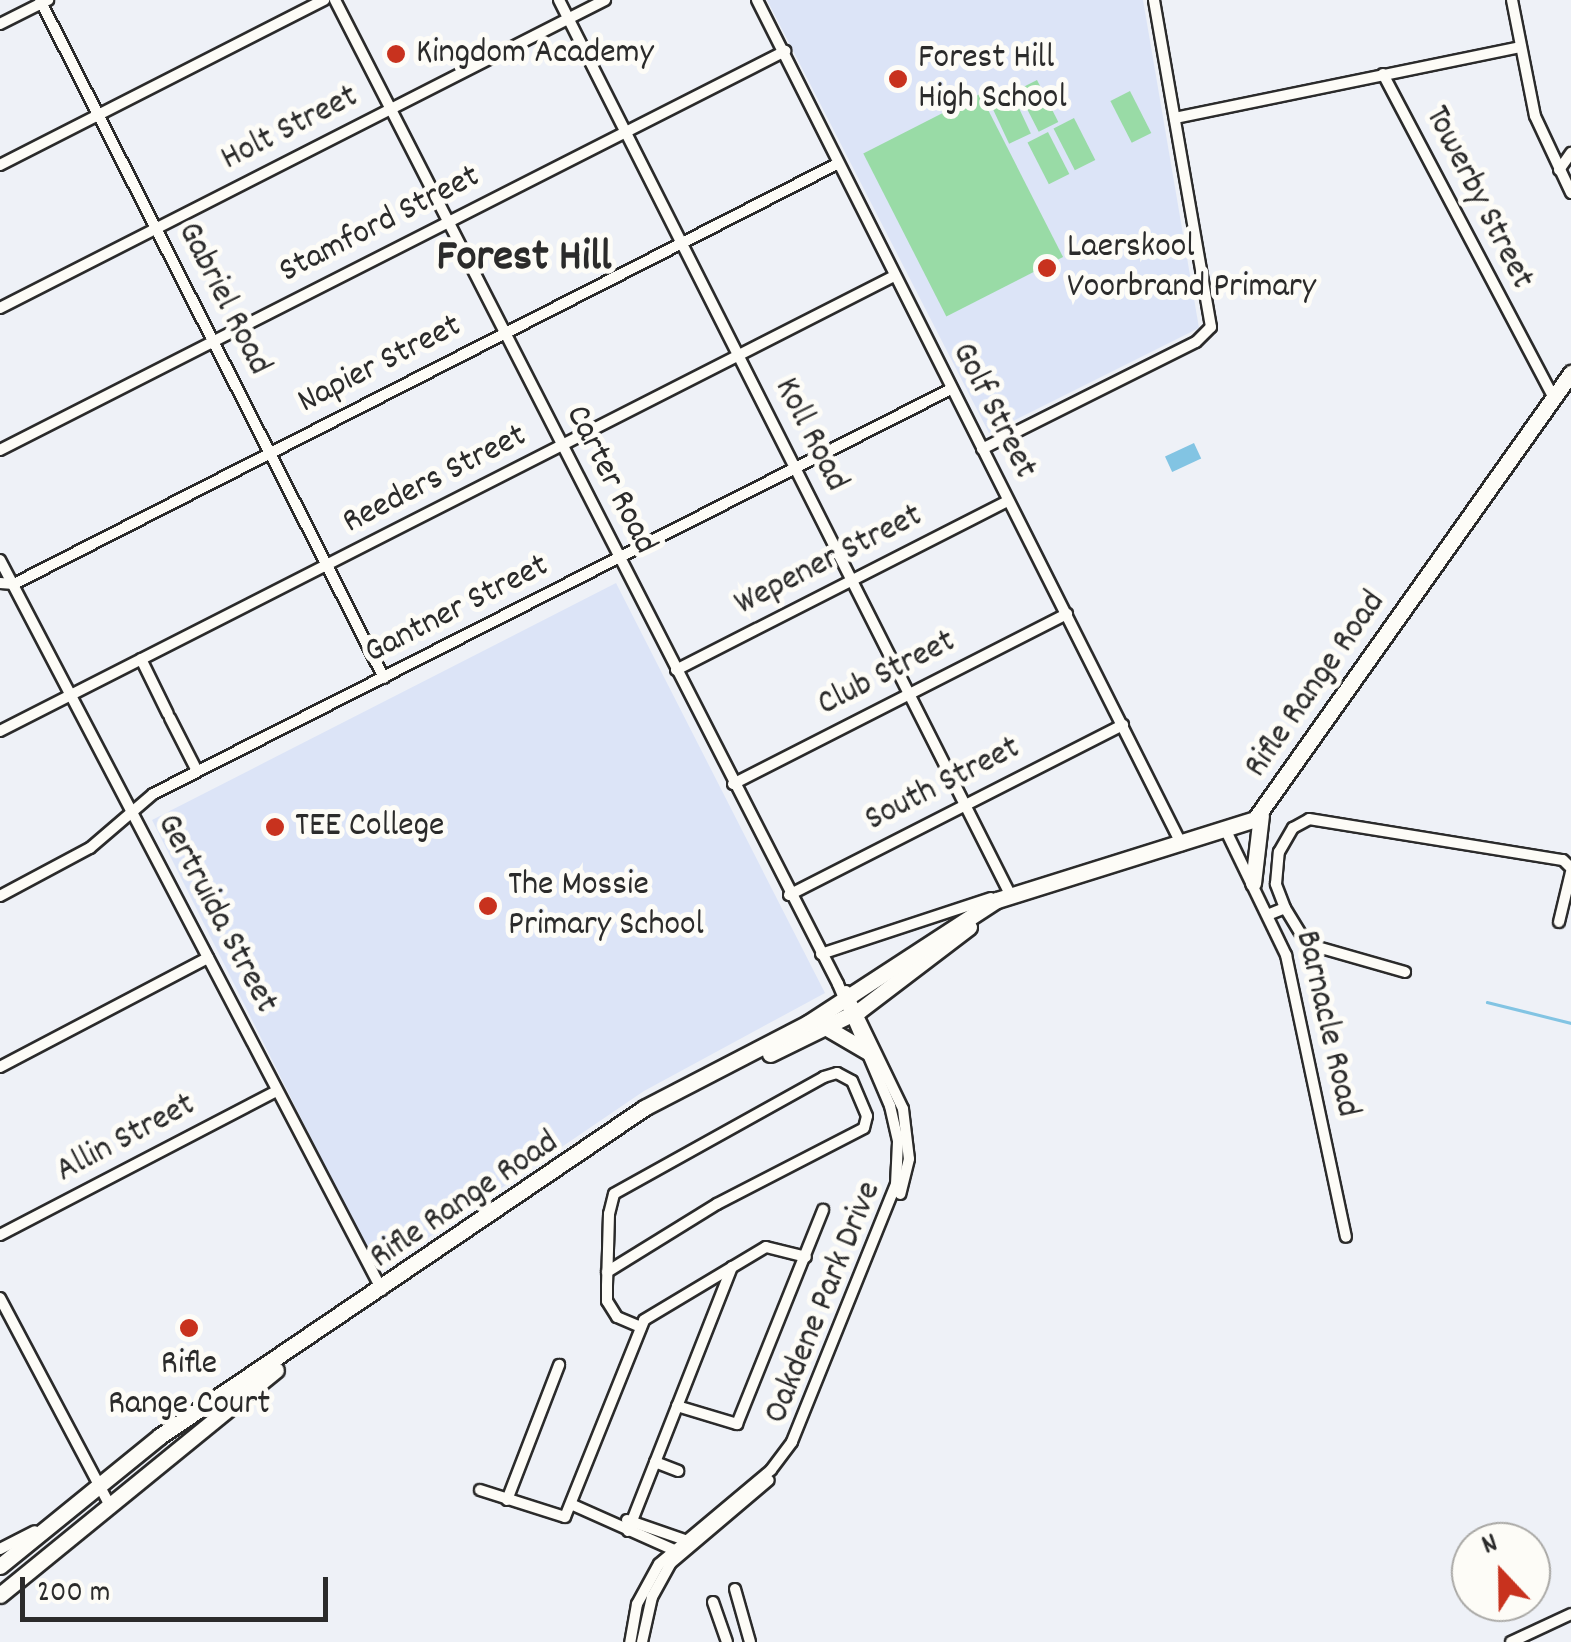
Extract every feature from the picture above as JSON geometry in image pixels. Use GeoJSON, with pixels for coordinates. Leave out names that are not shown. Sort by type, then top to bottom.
{"type":"FeatureCollection","features":[{"type":"Feature","properties":{"kind":"main road","name":"Rifle Range Road"},"geometry":{"type":"LineString","coordinates":[[0,1594],[108,1502],[382,1290],[662,1105],[827,1028],[1010,894],[1227,832],[1261,814],[1571,373]]}},
{"type":"Feature","properties":{"kind":"main road"},"geometry":{"type":"LineString","coordinates":[[1252,883],[1261,814]]}},
{"type":"Feature","properties":{"kind":"main road","name":"Rifle Range Road"},"geometry":{"type":"LineString","coordinates":[[0,1566],[97,1484],[644,1108],[852,1006]]}},
{"type":"Feature","properties":{"kind":"main road"},"geometry":{"type":"LineString","coordinates":[[827,1028],[868,1052]]}},
{"type":"Feature","properties":{"kind":"street"},"geometry":{"type":"LineString","coordinates":[[0,166],[324,0]]}},
{"type":"Feature","properties":{"kind":"street","name":"Carter Road"},"geometry":{"type":"LineString","coordinates":[[335,0],[790,895],[852,1006]]}},
{"type":"Feature","properties":{"kind":"street","name":"Koll Road"},"geometry":{"type":"LineString","coordinates":[[559,0],[968,804],[1010,894]]}},
{"type":"Feature","properties":{"kind":"street","name":"Holt Street"},"geometry":{"type":"LineString","coordinates":[[0,308],[605,0]]}},
{"type":"Feature","properties":{"kind":"street","name":"Golf Street"},"geometry":{"type":"LineString","coordinates":[[757,0],[1183,846]]}},
{"type":"Feature","properties":{"kind":"street"},"geometry":{"type":"LineString","coordinates":[[982,450],[1209,332],[1154,0]]}},
{"type":"Feature","properties":{"kind":"street"},"geometry":{"type":"LineString","coordinates":[[1512,0],[1535,116],[1571,193]]}},
{"type":"Feature","properties":{"kind":"street"},"geometry":{"type":"LineString","coordinates":[[0,24],[43,1]]}},
{"type":"Feature","properties":{"kind":"street","name":"Gabriel Road"},"geometry":{"type":"LineString","coordinates":[[43,1],[384,678]]}},
{"type":"Feature","properties":{"kind":"street"},"geometry":{"type":"LineString","coordinates":[[1175,118],[1520,47]]}},
{"type":"Feature","properties":{"kind":"street","name":"Stamford Street"},"geometry":{"type":"LineString","coordinates":[[0,450],[785,51]]}},
{"type":"Feature","properties":{"kind":"street","name":"Towerby Street"},"geometry":{"type":"LineString","coordinates":[[1383,74],[1554,398]]}},
{"type":"Feature","properties":{"kind":"street"},"geometry":{"type":"LineString","coordinates":[[1559,170],[1571,153]]}},
{"type":"Feature","properties":{"kind":"street","name":"Napier Street"},"geometry":{"type":"LineString","coordinates":[[14,584],[837,164]]}},
{"type":"Feature","properties":{"kind":"street","name":"Reeders Street"},"geometry":{"type":"LineString","coordinates":[[0,731],[894,276]]}},
{"type":"Feature","properties":{"kind":"street","name":"Gantner Street"},"geometry":{"type":"LineString","coordinates":[[0,896],[90,848],[130,810],[197,771],[951,388]]}},
{"type":"Feature","properties":{"kind":"street","name":"Wepener Street"},"geometry":{"type":"LineString","coordinates":[[676,670],[1008,501]]}},
{"type":"Feature","properties":{"kind":"street","name":"Gertruida Street"},"geometry":{"type":"LineString","coordinates":[[0,560],[382,1290]]}},
{"type":"Feature","properties":{"kind":"street"},"geometry":{"type":"LineString","coordinates":[[0,583],[14,584]]}},
{"type":"Feature","properties":{"kind":"street","name":"Club Street"},"geometry":{"type":"LineString","coordinates":[[733,784],[1067,614]]}},
{"type":"Feature","properties":{"kind":"street"},"geometry":{"type":"LineString","coordinates":[[141,659],[197,771]]}},
{"type":"Feature","properties":{"kind":"street","name":"South Street"},"geometry":{"type":"LineString","coordinates":[[790,895],[1123,725]]}},
{"type":"Feature","properties":{"kind":"street"},"geometry":{"type":"LineString","coordinates":[[1405,972],[1307,944],[1285,908],[1276,884],[1278,852],[1293,828],[1309,819],[1563,860],[1571,870],[1559,922]]}},
{"type":"Feature","properties":{"kind":"street","name":"Barnacle Road"},"geometry":{"type":"LineString","coordinates":[[1227,832],[1270,914],[1286,955],[1346,1237]]}},
{"type":"Feature","properties":{"kind":"street","name":"Rifle Range Road"},"geometry":{"type":"LineString","coordinates":[[821,954],[1010,894]]}},
{"type":"Feature","properties":{"kind":"street"},"geometry":{"type":"LineString","coordinates":[[1270,914],[1285,908]]}},
{"type":"Feature","properties":{"kind":"street"},"geometry":{"type":"LineString","coordinates":[[0,1067],[208,958]]}},
{"type":"Feature","properties":{"kind":"street","name":"Oakdene Park Drive"},"geometry":{"type":"LineString","coordinates":[[852,1006],[903,1142]]}},
{"type":"Feature","properties":{"kind":"street","name":"Oakdene Park Drive"},"geometry":{"type":"LineString","coordinates":[[630,1642],[644,1586],[676,1550],[758,1482],[792,1442],[896,1184],[903,1142],[897,1088],[852,1006]]}},
{"type":"Feature","properties":{"kind":"street"},"geometry":{"type":"LineString","coordinates":[[607,1272],[716,1204],[864,1128],[867,1116],[852,1081],[837,1072],[824,1076],[621,1187],[610,1206],[607,1272],[612,1312],[641,1327]]}},
{"type":"Feature","properties":{"kind":"street","name":"Allin Street"},"geometry":{"type":"LineString","coordinates":[[0,1235],[277,1091]]}},
{"type":"Feature","properties":{"kind":"street"},"geometry":{"type":"LineString","coordinates":[[677,1406],[737,1424],[823,1210]]}},
{"type":"Feature","properties":{"kind":"street"},"geometry":{"type":"LineString","coordinates":[[480,1490],[558,1518],[573,1505],[641,1327],[766,1248],[806,1257]]}},
{"type":"Feature","properties":{"kind":"street"},"geometry":{"type":"LineString","coordinates":[[628,1531],[732,1267]]}},
{"type":"Feature","properties":{"kind":"street"},"geometry":{"type":"LineString","coordinates":[[0,1298],[108,1502]]}},
{"type":"Feature","properties":{"kind":"street"},"geometry":{"type":"LineString","coordinates":[[507,1500],[559,1365]]}},
{"type":"Feature","properties":{"kind":"street"},"geometry":{"type":"LineString","coordinates":[[655,1462],[678,1471]]}},
{"type":"Feature","properties":{"kind":"street"},"geometry":{"type":"LineString","coordinates":[[573,1505],[676,1550]]}},
{"type":"Feature","properties":{"kind":"street"},"geometry":{"type":"LineString","coordinates":[[616,1521],[633,1519],[687,1541]]}},
{"type":"Feature","properties":{"kind":"street"},"geometry":{"type":"LineString","coordinates":[[0,1549],[55,1522]]}},
{"type":"Feature","properties":{"kind":"street","name":"Oakdene Park Drive"},"geometry":{"type":"LineString","coordinates":[[642,1642],[656,1585],[676,1550]]}},
{"type":"Feature","properties":{"kind":"street"},"geometry":{"type":"LineString","coordinates":[[735,1589],[750,1642]]}},
{"type":"Feature","properties":{"kind":"street"},"geometry":{"type":"LineString","coordinates":[[713,1602],[727,1642]]}},
{"type":"Feature","properties":{"kind":"street"},"geometry":{"type":"LineString","coordinates":[[1511,1642],[1571,1614]]}},
{"type":"Feature","properties":{"kind":"shaded area","name":"Laerskool Voorbrand Primary"},"geometry":{"type":"Polygon","coordinates":[[[767,0],[1143,0],[1199,328],[989,433],[767,0]]]}},
{"type":"Feature","properties":{"kind":"shaded area","name":"The Mossie Primary School"},"geometry":{"type":"Polygon","coordinates":[[[616,583],[825,993],[644,1091],[378,1272],[152,820],[616,583]]]}},
{"type":"Feature","properties":{"kind":"green space"},"geometry":{"type":"Polygon","coordinates":[[[1037,80],[1058,122],[1039,132],[1017,90],[1037,80]]]}},
{"type":"Feature","properties":{"kind":"green space"},"geometry":{"type":"Polygon","coordinates":[[[1011,91],[1031,134],[1009,144],[989,101],[1011,91]]]}},
{"type":"Feature","properties":{"kind":"green space"},"geometry":{"type":"Polygon","coordinates":[[[1130,91],[1151,133],[1132,143],[1110,101],[1130,91]]]}},
{"type":"Feature","properties":{"kind":"green space"},"geometry":{"type":"Polygon","coordinates":[[[980,94],[1063,257],[946,317],[863,153],[980,94]]]}},
{"type":"Feature","properties":{"kind":"green space"},"geometry":{"type":"Polygon","coordinates":[[[1074,118],[1095,160],[1075,170],[1054,128],[1074,118]]]}},
{"type":"Feature","properties":{"kind":"green space"},"geometry":{"type":"Polygon","coordinates":[[[1048,132],[1069,174],[1049,184],[1028,142],[1048,132]]]}},
{"type":"Feature","properties":{"kind":"water"},"geometry":{"type":"Polygon","coordinates":[[[1194,443],[1201,458],[1172,472],[1165,457],[1194,443]]]}},
{"type":"Feature","properties":{"kind":"waterway"},"geometry":{"type":"LineString","coordinates":[[1487,1002],[1571,1023]]}},
{"type":"Feature","properties":{"kind":"place","name":"Kingdom Academy"},"geometry":{"type":"Point","coordinates":[396,54]}},
{"type":"Feature","properties":{"kind":"place","name":"Forest Hill High School"},"geometry":{"type":"Point","coordinates":[898,79]}},
{"type":"Feature","properties":{"kind":"place","name":"Laerskool Voorbrand Primary"},"geometry":{"type":"Point","coordinates":[1047,268]}},
{"type":"Feature","properties":{"kind":"place","name":"TEE College"},"geometry":{"type":"Point","coordinates":[275,827]}},
{"type":"Feature","properties":{"kind":"place","name":"The Mossie Primary School"},"geometry":{"type":"Point","coordinates":[488,906]}},
{"type":"Feature","properties":{"kind":"place","name":"Rifle Range Court"},"geometry":{"type":"Point","coordinates":[189,1328]}},
{"type":"Feature","properties":{"kind":"district","name":"Forest Hill"},"geometry":{"type":"Point","coordinates":[524,260]}}]}
